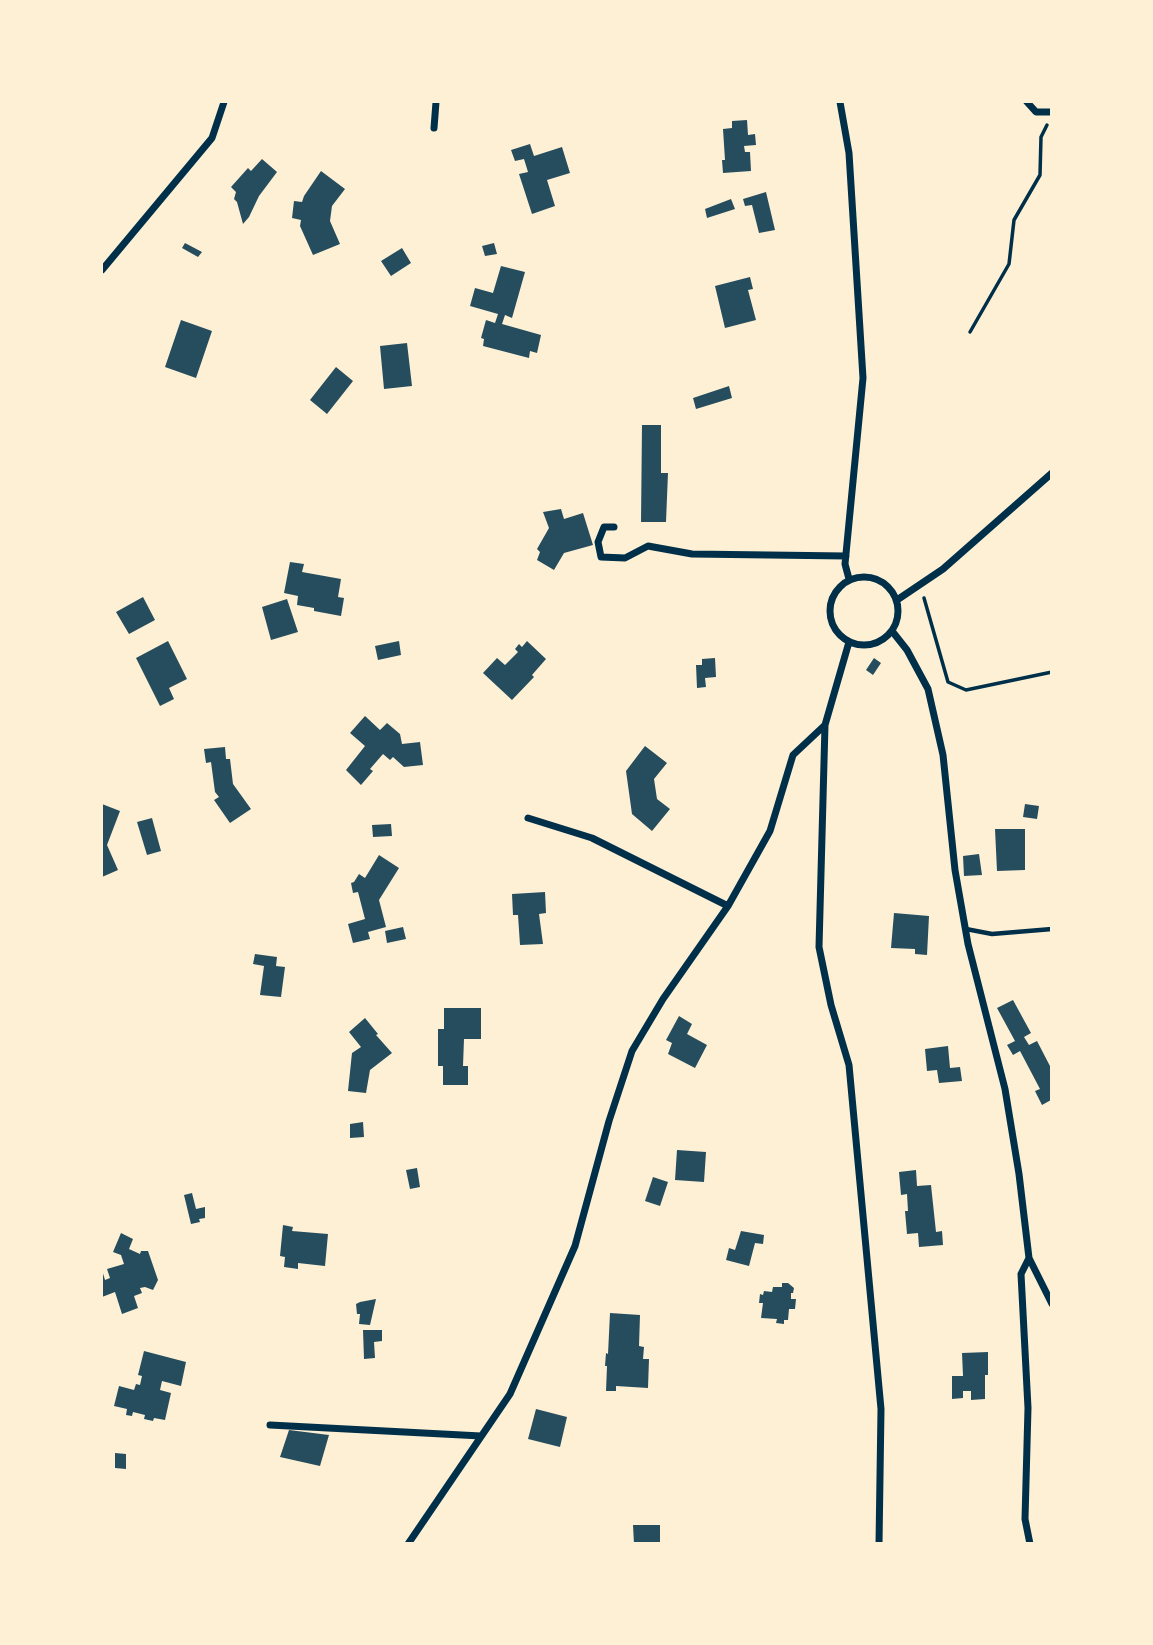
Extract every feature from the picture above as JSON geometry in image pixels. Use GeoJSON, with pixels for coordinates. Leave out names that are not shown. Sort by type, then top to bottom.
{"type":"FeatureCollection","features":[{"type":"Feature","properties":{"kind":"street"},"geometry":{"type":"LineString","coordinates":[[102,270],[212,138],[224,102]]}},
{"type":"Feature","properties":{"kind":"street"},"geometry":{"type":"LineString","coordinates":[[435,128],[436,102]]}},
{"type":"Feature","properties":{"kind":"street"},"geometry":{"type":"LineString","coordinates":[[840,102],[849,153],[863,378],[845,564],[849,579]]}},
{"type":"Feature","properties":{"kind":"street"},"geometry":{"type":"LineString","coordinates":[[1027,102],[1036,112],[1052,112]]}},
{"type":"Feature","properties":{"kind":"street"},"geometry":{"type":"LineString","coordinates":[[897,600],[943,569],[1052,473]]}},
{"type":"Feature","properties":{"kind":"street"},"geometry":{"type":"LineString","coordinates":[[614,527],[604,527],[598,542],[601,557],[625,558],[648,546],[692,554],[846,556]]}},
{"type":"Feature","properties":{"kind":"street"},"geometry":{"type":"LineString","coordinates":[[872,577],[883,582],[897,600],[898,616],[892,631],[880,641],[865,645],[849,642],[837,633],[830,619],[830,603],[837,589],[849,579],[872,577]]}},
{"type":"Feature","properties":{"kind":"street"},"geometry":{"type":"LineString","coordinates":[[892,631],[907,650],[928,690],[943,755],[955,870],[965,929],[1005,1088],[1029,1258],[1052,1304]]}},
{"type":"Feature","properties":{"kind":"street"},"geometry":{"type":"LineString","coordinates":[[849,642],[825,725],[819,947],[831,1005],[849,1065],[881,1409],[879,1544]]}},
{"type":"Feature","properties":{"kind":"street"},"geometry":{"type":"LineString","coordinates":[[408,1544],[510,1394],[575,1246],[609,1121],[632,1051],[663,999],[728,906],[770,831],[793,755],[825,725]]}},
{"type":"Feature","properties":{"kind":"street"},"geometry":{"type":"LineString","coordinates":[[528,818],[592,838],[728,906]]}},
{"type":"Feature","properties":{"kind":"street"},"geometry":{"type":"LineString","coordinates":[[1029,1258],[1021,1274],[1028,1408],[1026,1519],[1030,1544]]}},
{"type":"Feature","properties":{"kind":"street"},"geometry":{"type":"LineString","coordinates":[[270,1425],[481,1436]]}},
{"type":"Feature","properties":{"kind":"lane"},"geometry":{"type":"LineString","coordinates":[[965,929],[992,934],[1052,929]]}},
{"type":"Feature","properties":{"kind":"path"},"geometry":{"type":"LineString","coordinates":[[970,332],[1009,264],[1014,220],[1040,175],[1041,137],[1048,123]]}},
{"type":"Feature","properties":{"kind":"path"},"geometry":{"type":"LineString","coordinates":[[920,584],[948,682],[966,690],[1052,671]]}},
{"type":"Feature","properties":{"kind":"building"},"geometry":{"type":"Polygon","coordinates":[[[747,120],[748,135],[755,134],[756,145],[744,146],[745,152],[750,152],[751,171],[723,173],[723,129],[732,128],[732,121],[747,120]]]}},
{"type":"Feature","properties":{"kind":"building"},"geometry":{"type":"Polygon","coordinates":[[[530,144],[534,156],[562,147],[570,173],[547,180],[555,206],[532,214],[519,174],[528,172],[524,159],[515,161],[511,150],[530,144]]]}},
{"type":"Feature","properties":{"kind":"building"},"geometry":{"type":"Polygon","coordinates":[[[262,159],[277,172],[243,224],[234,199],[236,192],[231,187],[248,168],[251,171],[262,159]]]}},
{"type":"Feature","properties":{"kind":"building"},"geometry":{"type":"Polygon","coordinates":[[[321,171],[345,189],[332,206],[330,221],[340,244],[313,255],[300,226],[301,220],[292,218],[294,201],[302,202],[321,171]]]}},
{"type":"Feature","properties":{"kind":"building"},"geometry":{"type":"Polygon","coordinates":[[[766,192],[775,230],[759,233],[752,205],[745,206],[743,199],[766,192]]]}},
{"type":"Feature","properties":{"kind":"building"},"geometry":{"type":"Polygon","coordinates":[[[731,199],[735,209],[707,218],[705,209],[731,199]]]}},
{"type":"Feature","properties":{"kind":"building"},"geometry":{"type":"Polygon","coordinates":[[[185,243],[202,252],[198,257],[182,248],[185,243]]]}},
{"type":"Feature","properties":{"kind":"building"},"geometry":{"type":"Polygon","coordinates":[[[494,243],[497,254],[485,256],[482,246],[494,243]]]}},
{"type":"Feature","properties":{"kind":"building"},"geometry":{"type":"Polygon","coordinates":[[[402,248],[411,263],[391,276],[381,261],[402,248]]]}},
{"type":"Feature","properties":{"kind":"building"},"geometry":{"type":"Polygon","coordinates":[[[501,266],[525,272],[512,318],[505,315],[502,324],[541,335],[537,353],[530,351],[529,358],[483,346],[484,339],[481,338],[486,320],[495,323],[498,314],[470,306],[475,288],[493,293],[501,266]]]}},
{"type":"Feature","properties":{"kind":"building"},"geometry":{"type":"Polygon","coordinates":[[[750,277],[753,289],[748,290],[756,320],[725,328],[715,286],[750,277]]]}},
{"type":"Feature","properties":{"kind":"building"},"geometry":{"type":"Polygon","coordinates":[[[181,320],[212,331],[196,378],[165,367],[181,320]]]}},
{"type":"Feature","properties":{"kind":"building"},"geometry":{"type":"Polygon","coordinates":[[[407,343],[412,386],[384,389],[380,346],[407,343]]]}},
{"type":"Feature","properties":{"kind":"building"},"geometry":{"type":"Polygon","coordinates":[[[336,367],[353,381],[327,414],[310,400],[336,367]]]}},
{"type":"Feature","properties":{"kind":"building"},"geometry":{"type":"Polygon","coordinates":[[[729,386],[732,398],[696,409],[693,398],[729,386]]]}},
{"type":"Feature","properties":{"kind":"building"},"geometry":{"type":"Polygon","coordinates":[[[642,425],[661,425],[661,473],[668,473],[666,522],[641,522],[642,425]]]}},
{"type":"Feature","properties":{"kind":"building"},"geometry":{"type":"Polygon","coordinates":[[[561,509],[564,519],[583,513],[593,545],[564,553],[554,570],[537,560],[540,552],[537,549],[549,528],[543,512],[561,509]]]}},
{"type":"Feature","properties":{"kind":"building"},"geometry":{"type":"Polygon","coordinates":[[[290,562],[304,564],[302,572],[341,579],[338,597],[344,598],[341,616],[297,605],[298,596],[284,593],[290,562]]]}},
{"type":"Feature","properties":{"kind":"building"},"geometry":{"type":"Polygon","coordinates":[[[143,597],[155,620],[129,634],[116,612],[143,597]]]}},
{"type":"Feature","properties":{"kind":"building"},"geometry":{"type":"Polygon","coordinates":[[[287,599],[298,632],[271,640],[262,607],[287,599]]]}},
{"type":"Feature","properties":{"kind":"building"},"geometry":{"type":"Polygon","coordinates":[[[168,641],[187,679],[169,688],[174,699],[160,706],[136,658],[168,641]]]}},
{"type":"Feature","properties":{"kind":"building"},"geometry":{"type":"Polygon","coordinates":[[[399,641],[401,655],[378,660],[375,646],[399,641]]]}},
{"type":"Feature","properties":{"kind":"building"},"geometry":{"type":"Polygon","coordinates":[[[527,641],[546,659],[532,675],[534,677],[512,700],[483,673],[497,658],[505,665],[518,652],[515,649],[519,644],[522,647],[527,641]]]}},
{"type":"Feature","properties":{"kind":"building"},"geometry":{"type":"Polygon","coordinates":[[[715,658],[716,677],[705,678],[706,687],[697,688],[696,665],[702,665],[702,659],[715,658]]]}},
{"type":"Feature","properties":{"kind":"building"},"geometry":{"type":"Polygon","coordinates":[[[874,658],[881,663],[873,675],[866,670],[874,658]]]}},
{"type":"Feature","properties":{"kind":"building"},"geometry":{"type":"Polygon","coordinates":[[[365,716],[380,730],[387,723],[400,734],[402,744],[420,742],[423,765],[404,767],[393,757],[390,760],[383,754],[361,785],[346,770],[365,746],[350,733],[365,716]]]}},
{"type":"Feature","properties":{"kind":"building"},"geometry":{"type":"Polygon","coordinates":[[[645,746],[667,763],[654,779],[657,799],[670,809],[652,831],[632,814],[626,771],[645,746]]]}},
{"type":"Feature","properties":{"kind":"building"},"geometry":{"type":"Polygon","coordinates":[[[225,747],[226,759],[230,759],[233,784],[251,809],[230,823],[214,800],[219,797],[215,792],[211,762],[206,763],[204,749],[225,747]]]}},
{"type":"Feature","properties":{"kind":"building"},"geometry":{"type":"Polygon","coordinates":[[[102,804],[120,811],[107,845],[118,870],[102,877],[102,804]]]}},
{"type":"Feature","properties":{"kind":"building"},"geometry":{"type":"Polygon","coordinates":[[[1025,804],[1039,806],[1037,819],[1023,817],[1025,804]]]}},
{"type":"Feature","properties":{"kind":"building"},"geometry":{"type":"Polygon","coordinates":[[[152,818],[161,851],[147,855],[137,822],[152,818]]]}},
{"type":"Feature","properties":{"kind":"building"},"geometry":{"type":"Polygon","coordinates":[[[391,824],[392,836],[373,837],[372,825],[391,824]]]}},
{"type":"Feature","properties":{"kind":"building"},"geometry":{"type":"Polygon","coordinates":[[[995,829],[1025,829],[1025,870],[997,871],[995,829]]]}},
{"type":"Feature","properties":{"kind":"building"},"geometry":{"type":"Polygon","coordinates":[[[979,854],[982,875],[964,876],[963,856],[979,854]]]}},
{"type":"Feature","properties":{"kind":"building"},"geometry":{"type":"Polygon","coordinates":[[[379,855],[399,868],[379,900],[386,927],[368,932],[370,939],[353,943],[348,924],[365,919],[358,892],[353,893],[351,883],[359,874],[365,878],[379,855]]]}},
{"type":"Feature","properties":{"kind":"building"},"geometry":{"type":"Polygon","coordinates":[[[545,892],[546,913],[539,914],[543,944],[520,945],[518,915],[513,915],[512,894],[545,892]]]}},
{"type":"Feature","properties":{"kind":"building"},"geometry":{"type":"Polygon","coordinates":[[[894,913],[929,916],[927,955],[915,954],[915,949],[891,948],[894,913]]]}},
{"type":"Feature","properties":{"kind":"building"},"geometry":{"type":"Polygon","coordinates":[[[403,927],[406,939],[387,943],[385,931],[403,927]]]}},
{"type":"Feature","properties":{"kind":"building"},"geometry":{"type":"Polygon","coordinates":[[[255,954],[277,957],[276,966],[285,967],[281,997],[260,995],[264,966],[253,964],[255,954]]]}},
{"type":"Feature","properties":{"kind":"building"},"geometry":{"type":"Polygon","coordinates":[[[1013,1000],[1031,1033],[1024,1037],[1029,1045],[1037,1041],[1051,1068],[1051,1100],[1042,1105],[1035,1091],[1040,1089],[1020,1051],[1013,1055],[1007,1045],[1015,1041],[997,1008],[1013,1000]]]}},
{"type":"Feature","properties":{"kind":"building"},"geometry":{"type":"Polygon","coordinates":[[[444,1008],[481,1008],[481,1039],[464,1039],[463,1066],[468,1066],[468,1085],[443,1085],[443,1066],[438,1066],[438,1029],[444,1029],[444,1008]]]}},
{"type":"Feature","properties":{"kind":"building"},"geometry":{"type":"Polygon","coordinates":[[[679,1016],[692,1024],[687,1034],[707,1045],[695,1068],[668,1054],[672,1043],[666,1040],[679,1016]]]}},
{"type":"Feature","properties":{"kind":"building"},"geometry":{"type":"Polygon","coordinates":[[[365,1018],[392,1053],[370,1070],[366,1093],[348,1091],[352,1053],[361,1047],[349,1032],[365,1018]]]}},
{"type":"Feature","properties":{"kind":"building"},"geometry":{"type":"Polygon","coordinates":[[[948,1046],[950,1068],[960,1067],[962,1081],[939,1083],[937,1070],[927,1071],[925,1049],[948,1046]]]}},
{"type":"Feature","properties":{"kind":"building"},"geometry":{"type":"Polygon","coordinates":[[[363,1122],[364,1137],[350,1138],[350,1124],[363,1122]]]}},
{"type":"Feature","properties":{"kind":"building"},"geometry":{"type":"Polygon","coordinates":[[[677,1150],[706,1152],[704,1182],[675,1180],[677,1150]]]}},
{"type":"Feature","properties":{"kind":"building"},"geometry":{"type":"Polygon","coordinates":[[[417,1168],[420,1187],[410,1189],[406,1170],[417,1168]]]}},
{"type":"Feature","properties":{"kind":"building"},"geometry":{"type":"Polygon","coordinates":[[[916,1170],[917,1186],[931,1185],[936,1232],[942,1231],[943,1245],[919,1247],[918,1233],[907,1234],[907,1194],[901,1195],[899,1172],[916,1170]]]}},
{"type":"Feature","properties":{"kind":"building"},"geometry":{"type":"Polygon","coordinates":[[[653,1177],[668,1182],[660,1206],[645,1201],[653,1177]]]}},
{"type":"Feature","properties":{"kind":"building"},"geometry":{"type":"Polygon","coordinates":[[[192,1193],[196,1209],[205,1207],[205,1218],[191,1224],[184,1195],[192,1193]]]}},
{"type":"Feature","properties":{"kind":"building"},"geometry":{"type":"Polygon","coordinates":[[[283,1225],[293,1227],[292,1231],[328,1234],[325,1266],[298,1263],[298,1269],[284,1267],[285,1257],[280,1256],[283,1225]]]}},
{"type":"Feature","properties":{"kind":"building"},"geometry":{"type":"Polygon","coordinates":[[[741,1231],[764,1235],[763,1244],[755,1243],[749,1266],[726,1260],[729,1248],[735,1250],[741,1231]]]}},
{"type":"Feature","properties":{"kind":"building"},"geometry":{"type":"Polygon","coordinates":[[[121,1233],[133,1239],[129,1249],[140,1254],[141,1251],[148,1251],[158,1280],[153,1290],[140,1288],[142,1293],[134,1296],[138,1308],[122,1314],[115,1292],[102,1297],[102,1270],[105,1280],[110,1278],[107,1269],[124,1264],[121,1255],[113,1252],[121,1233]]]}},
{"type":"Feature","properties":{"kind":"building"},"geometry":{"type":"Polygon","coordinates":[[[782,1283],[788,1283],[794,1288],[791,1299],[796,1299],[795,1309],[789,1309],[788,1320],[784,1320],[784,1324],[776,1323],[777,1319],[761,1318],[763,1303],[759,1303],[760,1294],[763,1295],[764,1291],[772,1292],[773,1287],[782,1287],[782,1283]]]}},
{"type":"Feature","properties":{"kind":"building"},"geometry":{"type":"Polygon","coordinates":[[[376,1299],[370,1325],[359,1324],[360,1314],[357,1314],[356,1304],[376,1299]]]}},
{"type":"Feature","properties":{"kind":"building"},"geometry":{"type":"Polygon","coordinates":[[[610,1313],[640,1315],[639,1346],[644,1347],[643,1359],[649,1359],[648,1388],[616,1386],[616,1391],[606,1391],[605,1366],[610,1313]]]}},
{"type":"Feature","properties":{"kind":"building"},"geometry":{"type":"Polygon","coordinates":[[[363,1330],[382,1330],[382,1341],[374,1342],[375,1358],[364,1359],[363,1330]]]}},
{"type":"Feature","properties":{"kind":"building"},"geometry":{"type":"Polygon","coordinates":[[[144,1351],[186,1362],[181,1386],[162,1381],[160,1390],[171,1393],[165,1420],[144,1419],[145,1415],[133,1412],[132,1416],[126,1415],[127,1409],[114,1406],[119,1386],[134,1390],[136,1384],[140,1385],[142,1376],[138,1375],[144,1351]]]}},
{"type":"Feature","properties":{"kind":"building"},"geometry":{"type":"Polygon","coordinates":[[[988,1352],[985,1399],[971,1400],[971,1391],[963,1391],[963,1398],[952,1399],[952,1376],[963,1376],[962,1353],[988,1352]]]}},
{"type":"Feature","properties":{"kind":"building"},"geometry":{"type":"Polygon","coordinates":[[[536,1409],[567,1417],[560,1447],[528,1439],[536,1409]]]}},
{"type":"Feature","properties":{"kind":"building"},"geometry":{"type":"Polygon","coordinates":[[[289,1430],[329,1435],[320,1466],[280,1457],[289,1430]]]}},
{"type":"Feature","properties":{"kind":"building"},"geometry":{"type":"Polygon","coordinates":[[[115,1453],[126,1454],[126,1469],[115,1468],[115,1453]]]}},
{"type":"Feature","properties":{"kind":"building"},"geometry":{"type":"Polygon","coordinates":[[[633,1525],[660,1525],[660,1544],[634,1544],[633,1525]]]}}]}
